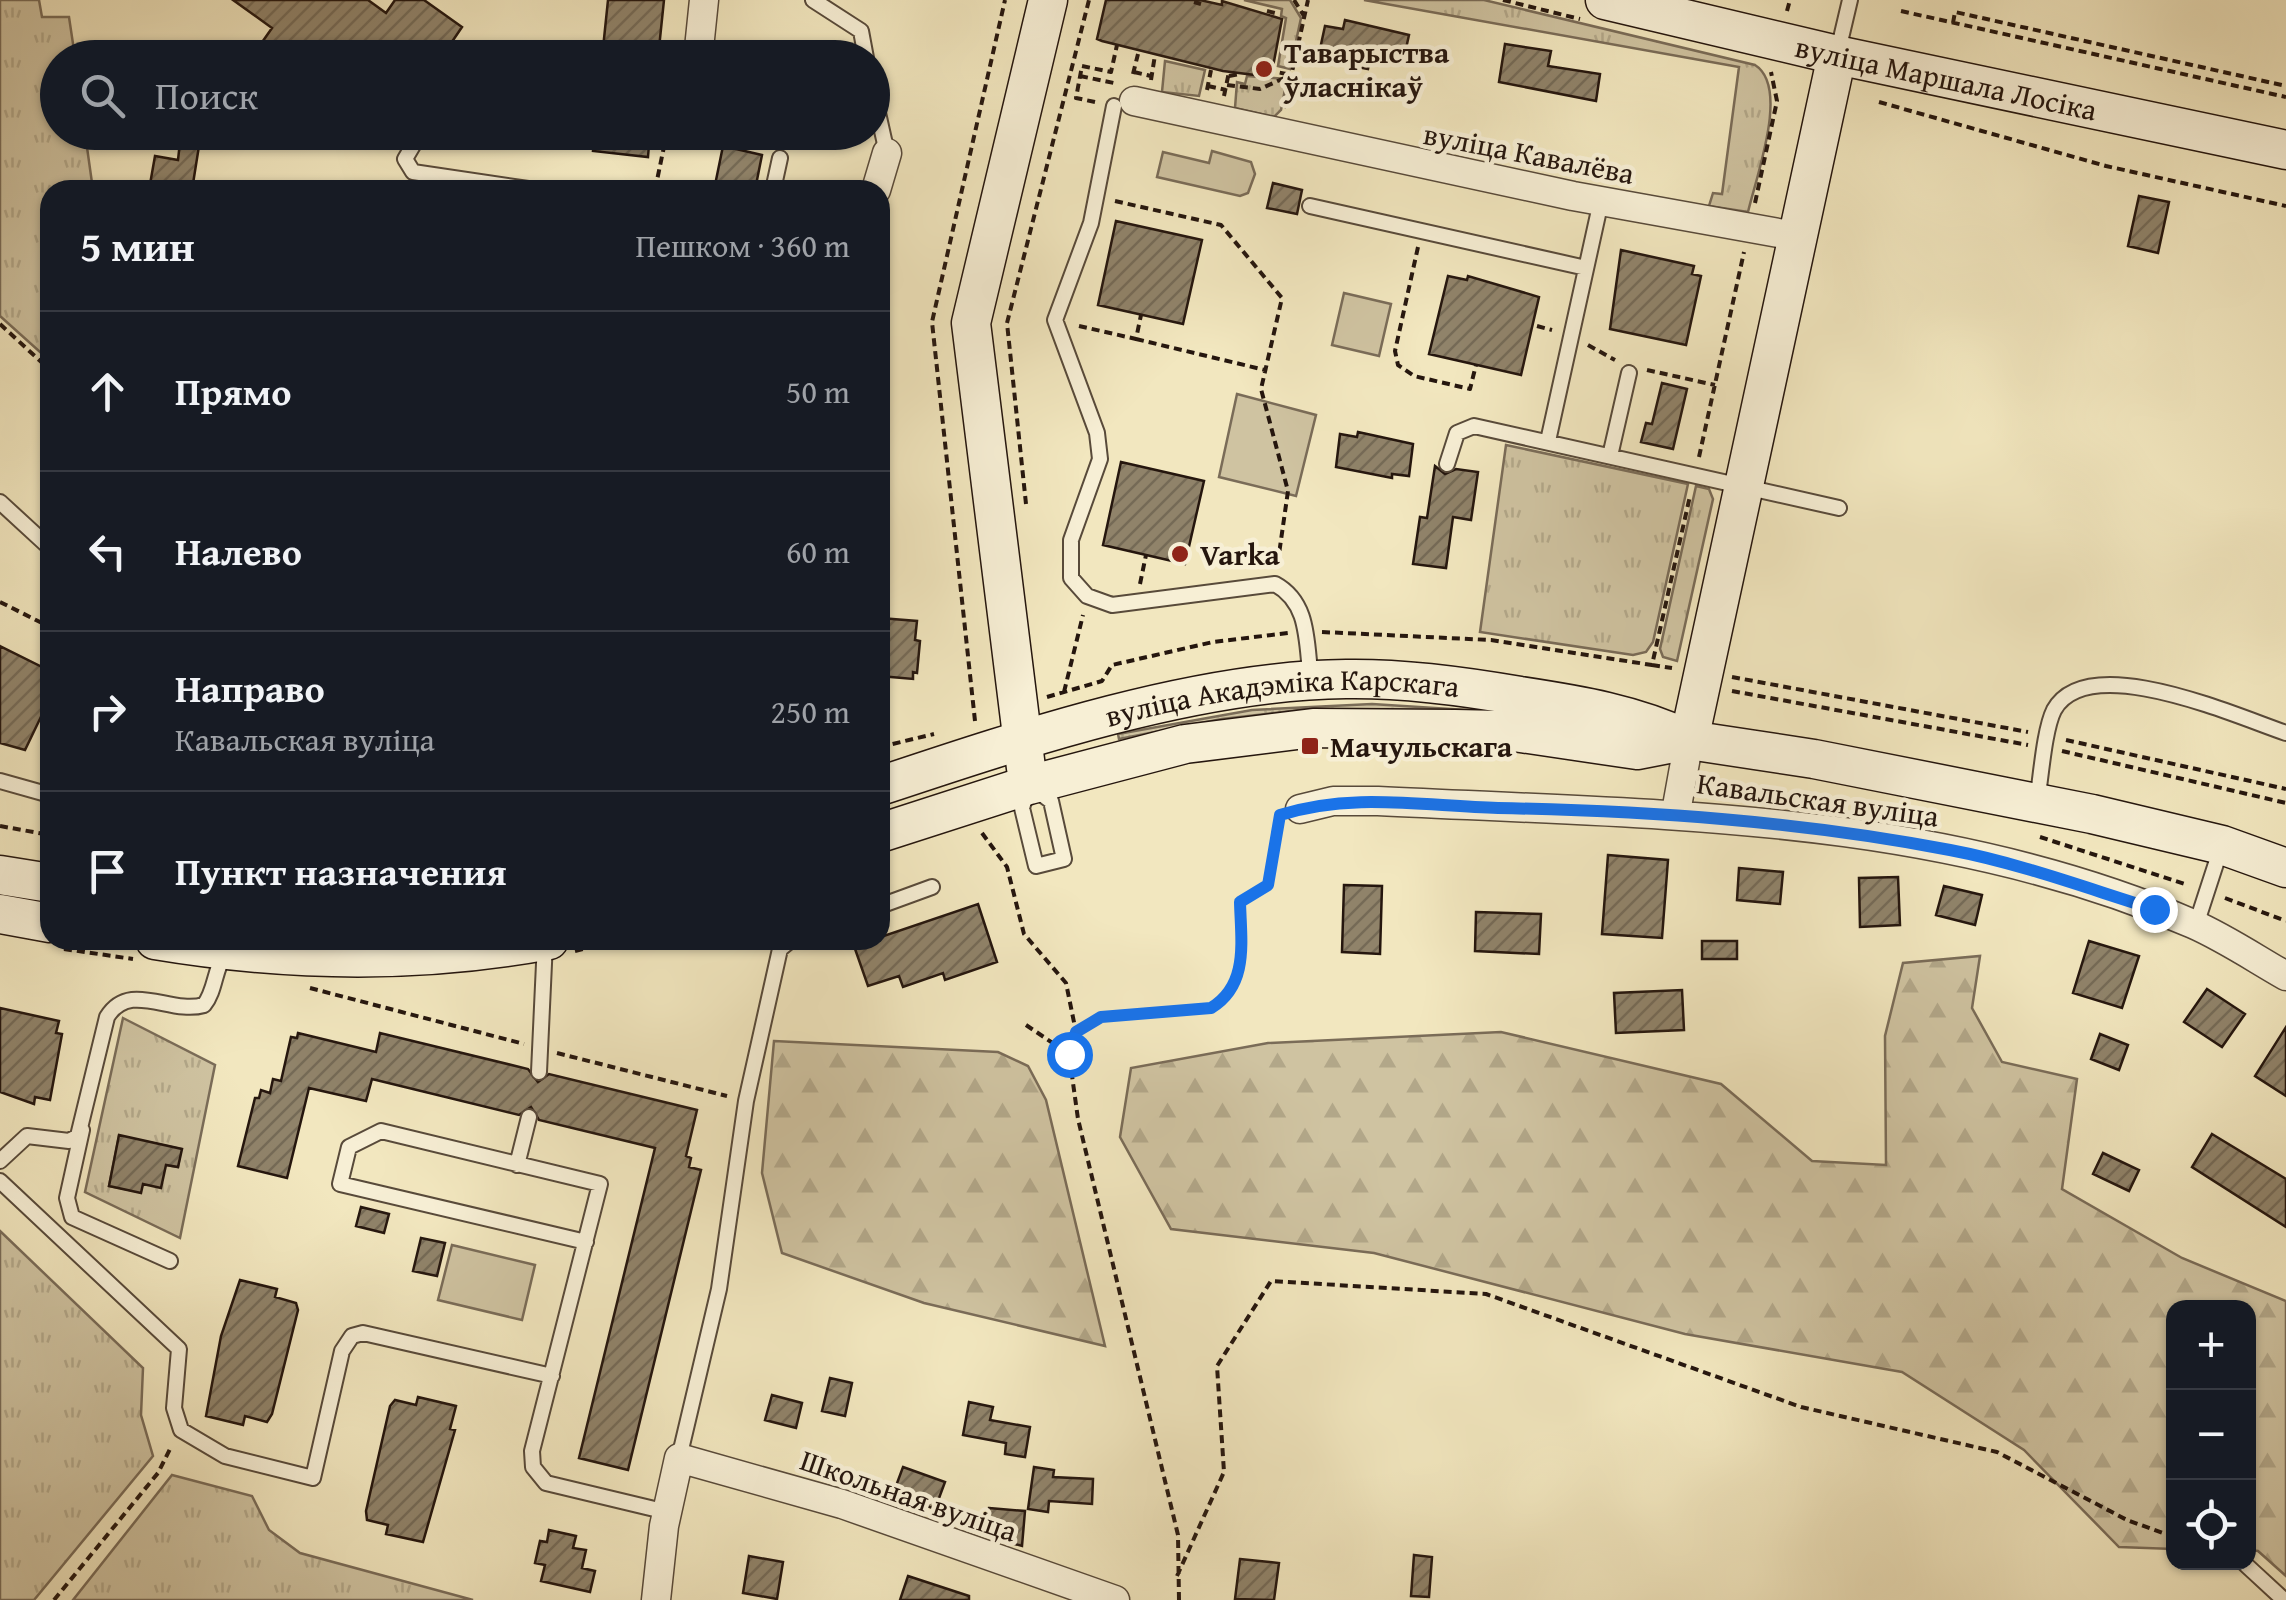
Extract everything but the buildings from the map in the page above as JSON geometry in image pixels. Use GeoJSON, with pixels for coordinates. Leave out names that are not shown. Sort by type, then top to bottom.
{"type":"FeatureCollection","features":[{"type":"Feature","properties":{"kind":"main road"},"geometry":{"type":"LineString","coordinates":[[1029,785],[971,323],[1048,0]]}},
{"type":"Feature","properties":{"kind":"main road","name":"вуліца Маршала Лосіка"},"geometry":{"type":"LineString","coordinates":[[1593,9],[2286,150]]}},
{"type":"Feature","properties":{"kind":"main road"},"geometry":{"type":"LineString","coordinates":[[1689,740],[1794,236],[1837,56]]}},
{"type":"Feature","properties":{"kind":"main road","name":"вуліца Акадэміка Карскага"},"geometry":{"type":"LineString","coordinates":[[890,782],[1020,726],[1311,681],[1400,680],[1608,710],[1652,722],[1689,740],[1814,759],[2037,802],[2222,846],[2286,868]]}},
{"type":"Feature","properties":{"kind":"main road","name":"вуліца Акадэміка Карскага"},"geometry":{"type":"LineString","coordinates":[[890,830],[1029,785],[1185,744],[1313,728],[1501,730],[1636,750],[1689,740]]}},
{"type":"Feature","properties":{"kind":"main road"},"geometry":{"type":"LineString","coordinates":[[0,876],[40,882]]}},
{"type":"Feature","properties":{"kind":"main road"},"geometry":{"type":"LineString","coordinates":[[0,914],[40,921]]}},
{"type":"Feature","properties":{"kind":"main road"},"geometry":{"type":"LineString","coordinates":[[214,950],[386,959],[462,950]]}},
{"type":"Feature","properties":{"kind":"street"},"geometry":{"type":"LineString","coordinates":[[700,40],[704,0]]}},
{"type":"Feature","properties":{"kind":"street","name":"вуліца Кавалёва"},"geometry":{"type":"LineString","coordinates":[[1123,98],[1601,202],[1794,236]]}},
{"type":"Feature","properties":{"kind":"street"},"geometry":{"type":"LineString","coordinates":[[879,180],[887,154]]}},
{"type":"Feature","properties":{"kind":"street","name":"Кавальская вуліца"},"geometry":{"type":"LineString","coordinates":[[1676,812],[1689,740]]}},
{"type":"Feature","properties":{"kind":"street","name":"Кавальская вуліца"},"geometry":{"type":"LineString","coordinates":[[1300,809],[1332,801],[1378,801],[1676,812],[1831,830],[1953,850],[2052,876],[2196,925],[2286,976]]}},
{"type":"Feature","properties":{"kind":"street"},"geometry":{"type":"LineString","coordinates":[[656,1600],[667,1512],[679,1458]]}},
{"type":"Feature","properties":{"kind":"street","name":"Школьная вуліца"},"geometry":{"type":"LineString","coordinates":[[679,1458],[842,1504],[1115,1600]]}},
{"type":"Feature","properties":{"kind":"lane"},"geometry":{"type":"LineString","coordinates":[[813,0],[860,32],[862,40]]}},
{"type":"Feature","properties":{"kind":"lane"},"geometry":{"type":"LineString","coordinates":[[1837,56],[1849,0]]}},
{"type":"Feature","properties":{"kind":"lane"},"geometry":{"type":"LineString","coordinates":[[1123,98],[1096,197],[1055,320],[1097,433],[1100,459],[1068,557],[1071,578],[1087,596],[1112,605],[1275,584],[1292,593],[1301,608],[1311,681]]}},
{"type":"Feature","properties":{"kind":"lane"},"geometry":{"type":"LineString","coordinates":[[411,150],[406,159],[425,180]]}},
{"type":"Feature","properties":{"kind":"lane"},"geometry":{"type":"LineString","coordinates":[[886,150],[887,154]]}},
{"type":"Feature","properties":{"kind":"lane"},"geometry":{"type":"LineString","coordinates":[[775,180],[780,158]]}},
{"type":"Feature","properties":{"kind":"lane"},"geometry":{"type":"LineString","coordinates":[[1548,441],[1601,202]]}},
{"type":"Feature","properties":{"kind":"lane"},"geometry":{"type":"LineString","coordinates":[[1310,206],[1586,268]]}},
{"type":"Feature","properties":{"kind":"lane"},"geometry":{"type":"LineString","coordinates":[[1610,456],[1629,373]]}},
{"type":"Feature","properties":{"kind":"lane"},"geometry":{"type":"LineString","coordinates":[[1447,464],[1453,439],[1464,428],[1487,427],[1838,508]]}},
{"type":"Feature","properties":{"kind":"lane"},"geometry":{"type":"LineString","coordinates":[[0,502],[40,539]]}},
{"type":"Feature","properties":{"kind":"lane"},"geometry":{"type":"LineString","coordinates":[[2037,802],[2054,711],[2070,694],[2110,683],[2172,694],[2286,734]]}},
{"type":"Feature","properties":{"kind":"lane"},"geometry":{"type":"LineString","coordinates":[[0,782],[40,792]]}},
{"type":"Feature","properties":{"kind":"lane"},"geometry":{"type":"LineString","coordinates":[[1029,785],[1051,801],[1064,859],[1036,866],[1022,808],[1029,785]]}},
{"type":"Feature","properties":{"kind":"lane"},"geometry":{"type":"LineString","coordinates":[[2196,925],[2222,846]]}},
{"type":"Feature","properties":{"kind":"lane"},"geometry":{"type":"LineString","coordinates":[[890,903],[932,888]]}},
{"type":"Feature","properties":{"kind":"lane"},"geometry":{"type":"LineString","coordinates":[[539,1072],[547,950]]}},
{"type":"Feature","properties":{"kind":"lane"},"geometry":{"type":"LineString","coordinates":[[679,1458],[719,1289],[746,1100],[780,950]]}},
{"type":"Feature","properties":{"kind":"lane"},"geometry":{"type":"LineString","coordinates":[[170,1261],[72,1218],[67,1198],[107,1017],[115,1004],[128,998],[188,1007],[204,1005],[210,995],[214,969],[226,952]]}},
{"type":"Feature","properties":{"kind":"lane"},"geometry":{"type":"LineString","coordinates":[[518,1164],[528,1117]]}},
{"type":"Feature","properties":{"kind":"lane"},"geometry":{"type":"LineString","coordinates":[[0,1161],[26,1136],[69,1142],[83,1126]]}},
{"type":"Feature","properties":{"kind":"lane"},"geometry":{"type":"LineString","coordinates":[[586,1242],[340,1184],[350,1146],[381,1130],[600,1184],[586,1242],[552,1376],[532,1451],[537,1475],[546,1483],[667,1512]]}},
{"type":"Feature","properties":{"kind":"lane"},"geometry":{"type":"LineString","coordinates":[[0,1182],[179,1349],[174,1408],[181,1430],[198,1444],[225,1456],[313,1478],[342,1351],[352,1336],[363,1333],[552,1376]]}},
{"type":"Feature","properties":{"kind":"lane"},"geometry":{"type":"LineString","coordinates":[[2252,1570],[2284,1600]]}},
{"type":"Feature","properties":{"kind":"path"},"geometry":{"type":"LineString","coordinates":[[1028,520],[1007,323],[1089,0]]}},
{"type":"Feature","properties":{"kind":"path"},"geometry":{"type":"LineString","coordinates":[[1294,0],[1304,16]]}},
{"type":"Feature","properties":{"kind":"path"},"geometry":{"type":"LineString","coordinates":[[1281,122],[1308,0]]}},
{"type":"Feature","properties":{"kind":"path"},"geometry":{"type":"LineString","coordinates":[[1503,0],[1593,9]]}},
{"type":"Feature","properties":{"kind":"path"},"geometry":{"type":"LineString","coordinates":[[1788,12],[1790,0]]}},
{"type":"Feature","properties":{"kind":"path"},"geometry":{"type":"LineString","coordinates":[[1901,10],[2286,97]]}},
{"type":"Feature","properties":{"kind":"path"},"geometry":{"type":"LineString","coordinates":[[1267,11],[1275,13]]}},
{"type":"Feature","properties":{"kind":"path"},"geometry":{"type":"LineString","coordinates":[[1952,23],[1955,12],[2286,86]]}},
{"type":"Feature","properties":{"kind":"path"},"geometry":{"type":"LineString","coordinates":[[1117,45],[1112,72],[1082,66],[1076,98],[1123,98]]}},
{"type":"Feature","properties":{"kind":"path"},"geometry":{"type":"LineString","coordinates":[[1138,54],[1134,72],[1152,74],[1155,56]]}},
{"type":"Feature","properties":{"kind":"path"},"geometry":{"type":"LineString","coordinates":[[1652,665],[1778,101],[1774,78],[1764,64]]}},
{"type":"Feature","properties":{"kind":"path"},"geometry":{"type":"LineString","coordinates":[[1212,70],[1208,86],[1226,90]]}},
{"type":"Feature","properties":{"kind":"path"},"geometry":{"type":"LineString","coordinates":[[1267,70],[1291,75]]}},
{"type":"Feature","properties":{"kind":"path"},"geometry":{"type":"LineString","coordinates":[[1240,74],[1229,74],[1227,85],[1254,89],[1274,86],[1291,75]]}},
{"type":"Feature","properties":{"kind":"path"},"geometry":{"type":"LineString","coordinates":[[1080,76],[1123,98]]}},
{"type":"Feature","properties":{"kind":"path"},"geometry":{"type":"LineString","coordinates":[[1879,102],[2106,166],[2286,206]]}},
{"type":"Feature","properties":{"kind":"path"},"geometry":{"type":"LineString","coordinates":[[657,180],[663,150]]}},
{"type":"Feature","properties":{"kind":"path"},"geometry":{"type":"LineString","coordinates":[[1096,197],[1221,225],[1282,298],[1260,389],[1288,490],[1275,584]]}},
{"type":"Feature","properties":{"kind":"path"},"geometry":{"type":"LineString","coordinates":[[1418,247],[1395,350],[1398,365],[1414,376],[1470,390],[1476,365]]}},
{"type":"Feature","properties":{"kind":"path"},"geometry":{"type":"LineString","coordinates":[[1136,339],[1141,314]]}},
{"type":"Feature","properties":{"kind":"path"},"geometry":{"type":"LineString","coordinates":[[1055,320],[1265,370]]}},
{"type":"Feature","properties":{"kind":"path"},"geometry":{"type":"LineString","coordinates":[[0,324],[40,361]]}},
{"type":"Feature","properties":{"kind":"path"},"geometry":{"type":"LineString","coordinates":[[1136,603],[1146,555]]}},
{"type":"Feature","properties":{"kind":"path"},"geometry":{"type":"LineString","coordinates":[[1064,692],[1087,596]]}},
{"type":"Feature","properties":{"kind":"path"},"geometry":{"type":"LineString","coordinates":[[0,602],[40,622]]}},
{"type":"Feature","properties":{"kind":"path"},"geometry":{"type":"LineString","coordinates":[[962,725],[1020,726],[1064,692],[1102,682],[1112,665],[1145,655],[1245,637],[1305,632],[1473,639],[1676,668]]}},
{"type":"Feature","properties":{"kind":"path"},"geometry":{"type":"LineString","coordinates":[[1730,677],[2286,790]]}},
{"type":"Feature","properties":{"kind":"path"},"geometry":{"type":"LineString","coordinates":[[1727,690],[2048,742],[2286,803]]}},
{"type":"Feature","properties":{"kind":"path"},"geometry":{"type":"LineString","coordinates":[[890,745],[950,730]]}},
{"type":"Feature","properties":{"kind":"path"},"geometry":{"type":"LineString","coordinates":[[1076,1032],[1101,1017],[1211,1008],[1227,998],[1238,980],[1240,902],[1268,885],[1280,815],[1300,809]]}},
{"type":"Feature","properties":{"kind":"path"},"geometry":{"type":"LineString","coordinates":[[975,823],[1007,867],[1024,934],[1066,983],[1076,1032],[1069,1054],[1078,1119],[1178,1535],[1179,1600]]}},
{"type":"Feature","properties":{"kind":"path"},"geometry":{"type":"LineString","coordinates":[[0,826],[40,834]]}},
{"type":"Feature","properties":{"kind":"path"},"geometry":{"type":"LineString","coordinates":[[298,985],[746,1100]]}},
{"type":"Feature","properties":{"kind":"path"},"geometry":{"type":"LineString","coordinates":[[1026,1025],[1069,1054]]}},
{"type":"Feature","properties":{"kind":"path"},"geometry":{"type":"LineString","coordinates":[[1177,1576],[1224,1472],[1217,1366],[1271,1281],[1486,1294],[1801,1407],[1997,1452],[2127,1520],[2166,1534]]}},
{"type":"Feature","properties":{"kind":"path"},"geometry":{"type":"LineString","coordinates":[[54,1600],[158,1473],[181,1430]]}},
{"type":"Feature","properties":{"kind":"green space"},"geometry":{"type":"Polygon","coordinates":[[[0,0],[39,0],[42,17],[69,17],[72,40],[40,40],[40,150],[87,150],[92,180],[40,180],[40,352],[0,316],[0,0]]]}},
{"type":"Feature","properties":{"kind":"green space"},"geometry":{"type":"Polygon","coordinates":[[[1244,0],[1290,0],[1301,18],[1290,69],[1278,66],[1286,18],[1281,16],[1282,9],[1244,0]]]}},
{"type":"Feature","properties":{"kind":"green space"},"geometry":{"type":"Polygon","coordinates":[[[1364,0],[1484,0],[1755,65],[1765,76],[1770,112],[1748,212],[1709,206],[1713,193],[1722,194],[1739,67],[1364,0]]]}},
{"type":"Feature","properties":{"kind":"green space"},"geometry":{"type":"Polygon","coordinates":[[[1165,61],[1205,70],[1199,96],[1162,92],[1165,61]]]}},
{"type":"Feature","properties":{"kind":"green space"},"geometry":{"type":"Polygon","coordinates":[[[1247,76],[1287,79],[1281,110],[1274,117],[1235,108],[1237,82],[1245,84],[1247,76]]]}},
{"type":"Feature","properties":{"kind":"green space"},"geometry":{"type":"Polygon","coordinates":[[[1212,151],[1251,162],[1255,174],[1248,193],[1240,196],[1157,177],[1163,152],[1209,163],[1212,151]]]}},
{"type":"Feature","properties":{"kind":"green space"},"geometry":{"type":"Polygon","coordinates":[[[1344,293],[1391,304],[1379,356],[1332,345],[1344,293]]]}},
{"type":"Feature","properties":{"kind":"green space"},"geometry":{"type":"Polygon","coordinates":[[[1237,394],[1316,415],[1296,496],[1219,477],[1237,394]]]}},
{"type":"Feature","properties":{"kind":"green space"},"geometry":{"type":"Polygon","coordinates":[[[1506,445],[1688,484],[1653,642],[1646,652],[1633,655],[1480,632],[1506,445]]]}},
{"type":"Feature","properties":{"kind":"green space"},"geometry":{"type":"Polygon","coordinates":[[[1696,486],[1709,489],[1713,499],[1677,661],[1663,657],[1660,649],[1696,486]]]}},
{"type":"Feature","properties":{"kind":"green space"},"geometry":{"type":"Polygon","coordinates":[[[1372,704],[1482,711],[1308,709],[1222,719],[1119,739],[1118,734],[1252,710],[1372,704]]]}},
{"type":"Feature","properties":{"kind":"green space"},"geometry":{"type":"Polygon","coordinates":[[[1980,956],[1972,1008],[2002,1062],[2077,1079],[2062,1189],[2182,1258],[2286,1301],[2286,1576],[2256,1551],[2256,1300],[2166,1300],[2166,1549],[2119,1547],[2024,1450],[1902,1372],[1685,1334],[1374,1253],[1171,1229],[1120,1137],[1131,1068],[1268,1043],[1501,1032],[1721,1084],[1812,1161],[1886,1165],[1885,1036],[1903,963],[1980,956]]]}},
{"type":"Feature","properties":{"kind":"green space"},"geometry":{"type":"Polygon","coordinates":[[[123,1018],[215,1065],[180,1238],[85,1192],[123,1018]],[[119,1136],[109,1186],[140,1192],[143,1184],[166,1165],[178,1167],[181,1149],[119,1136]]]}},
{"type":"Feature","properties":{"kind":"green space"},"geometry":{"type":"Polygon","coordinates":[[[774,1041],[998,1052],[1028,1066],[1046,1100],[1105,1346],[924,1303],[782,1253],[762,1173],[774,1041]]]}},
{"type":"Feature","properties":{"kind":"green space"},"geometry":{"type":"Polygon","coordinates":[[[0,1231],[143,1368],[141,1415],[153,1456],[34,1600],[0,1600],[0,1231]]]}},
{"type":"Feature","properties":{"kind":"green space"},"geometry":{"type":"Polygon","coordinates":[[[452,1245],[535,1265],[522,1320],[438,1300],[452,1245]]]}},
{"type":"Feature","properties":{"kind":"green space"},"geometry":{"type":"Polygon","coordinates":[[[172,1475],[252,1496],[269,1530],[300,1553],[473,1600],[73,1600],[172,1475]]]}},
{"type":"Feature","properties":{"kind":"place","name":"Таварыства ўласнікаў"},"geometry":{"type":"Point","coordinates":[1264,69]}},
{"type":"Feature","properties":{"kind":"place","name":"Varka"},"geometry":{"type":"Point","coordinates":[1180,554]}},
{"type":"Feature","properties":{"kind":"place","name":"Мачульскага"},"geometry":{"type":"Point","coordinates":[1310,746]}},
{"type":"Feature","properties":{"kind":"route"},"geometry":{"type":"LineString","coordinates":[[1069,1054],[1076,1032],[1101,1017],[1211,1008],[1227,998],[1238,980],[1242,951],[1240,902],[1268,885],[1280,815],[1332,801],[1676,812],[1831,830],[1953,850],[2154,909]]}}]}
